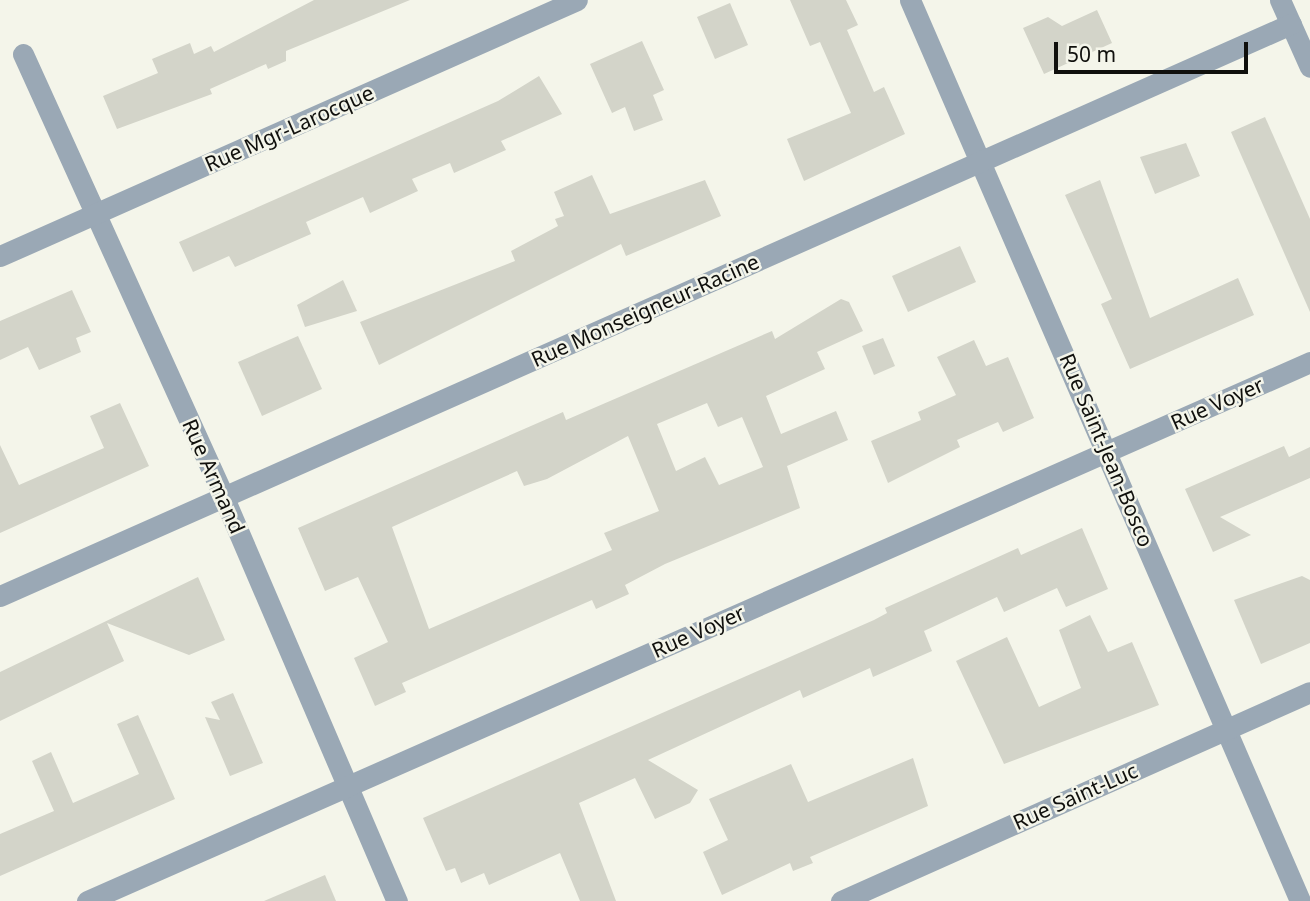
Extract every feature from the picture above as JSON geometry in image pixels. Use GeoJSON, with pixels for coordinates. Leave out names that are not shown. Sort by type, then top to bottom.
{"type":"FeatureCollection","features":[{"type":"Feature","properties":{"kind":"street","name":"Rue Mgr-Larocque"},"geometry":{"type":"LineString","coordinates":[[0,256],[577,0]]}},
{"type":"Feature","properties":{"kind":"street","name":"Rue Saint-Jean-Bosco"},"geometry":{"type":"LineString","coordinates":[[910,0],[1300,901]]}},
{"type":"Feature","properties":{"kind":"street"},"geometry":{"type":"LineString","coordinates":[[1280,0],[1310,67]]}},
{"type":"Feature","properties":{"kind":"street","name":"Rue Monseigneur-Racine"},"geometry":{"type":"LineString","coordinates":[[0,596],[1291,24]]}},
{"type":"Feature","properties":{"kind":"street","name":"Rue Armand"},"geometry":{"type":"LineString","coordinates":[[23,54],[225,498],[397,901]]}},
{"type":"Feature","properties":{"kind":"street","name":"Rue Voyer"},"geometry":{"type":"LineString","coordinates":[[87,901],[1310,362]]}},
{"type":"Feature","properties":{"kind":"street","name":"Rue Saint-Luc"},"geometry":{"type":"LineString","coordinates":[[841,901],[1310,692]]}},
{"type":"Feature","properties":{"kind":"building"},"geometry":{"type":"Polygon","coordinates":[[[314,0],[410,0],[286,51],[286,61],[268,69],[266,64],[210,89],[212,94],[117,129],[103,96],[158,73],[152,59],[190,43],[194,54],[211,46],[214,52],[314,0]]]}},
{"type":"Feature","properties":{"kind":"building"},"geometry":{"type":"Polygon","coordinates":[[[790,0],[846,0],[858,25],[847,30],[874,92],[884,87],[905,134],[804,181],[787,139],[851,113],[820,42],[810,46],[790,0]]]}},
{"type":"Feature","properties":{"kind":"building"},"geometry":{"type":"Polygon","coordinates":[[[730,3],[748,45],[715,59],[697,17],[730,3]]]}},
{"type":"Feature","properties":{"kind":"building"},"geometry":{"type":"Polygon","coordinates":[[[1097,10],[1112,43],[1044,74],[1023,28],[1048,17],[1062,26],[1097,10]]]}},
{"type":"Feature","properties":{"kind":"building"},"geometry":{"type":"Polygon","coordinates":[[[642,41],[664,90],[653,95],[663,120],[634,131],[625,107],[612,113],[590,64],[642,41]]]}},
{"type":"Feature","properties":{"kind":"building"},"geometry":{"type":"Polygon","coordinates":[[[539,76],[562,114],[501,141],[506,150],[454,173],[450,163],[412,179],[418,191],[370,213],[363,197],[306,222],[311,234],[235,267],[229,256],[193,272],[179,242],[498,101],[539,76]]]}},
{"type":"Feature","properties":{"kind":"building"},"geometry":{"type":"Polygon","coordinates":[[[1265,117],[1310,219],[1310,312],[1231,132],[1265,117]]]}},
{"type":"Feature","properties":{"kind":"building"},"geometry":{"type":"Polygon","coordinates":[[[1186,143],[1200,176],[1155,194],[1140,157],[1186,143]]]}},
{"type":"Feature","properties":{"kind":"building"},"geometry":{"type":"Polygon","coordinates":[[[592,175],[610,214],[705,180],[721,216],[626,256],[621,244],[379,365],[360,322],[515,261],[511,251],[558,226],[555,219],[564,216],[554,192],[592,175]]]}},
{"type":"Feature","properties":{"kind":"building"},"geometry":{"type":"Polygon","coordinates":[[[1100,180],[1150,318],[1238,278],[1254,315],[1130,369],[1101,304],[1112,299],[1065,195],[1100,180]]]}},
{"type":"Feature","properties":{"kind":"building"},"geometry":{"type":"Polygon","coordinates":[[[960,246],[976,282],[908,312],[892,276],[960,246]]]}},
{"type":"Feature","properties":{"kind":"building"},"geometry":{"type":"Polygon","coordinates":[[[343,280],[357,311],[305,327],[297,305],[343,280]]]}},
{"type":"Feature","properties":{"kind":"building"},"geometry":{"type":"Polygon","coordinates":[[[72,290],[91,332],[76,338],[81,352],[39,370],[28,347],[0,360],[0,321],[72,290]]]}},
{"type":"Feature","properties":{"kind":"building"},"geometry":{"type":"Polygon","coordinates":[[[841,299],[849,302],[863,331],[817,352],[825,369],[766,396],[781,434],[836,411],[848,440],[787,466],[800,508],[665,564],[625,585],[629,594],[596,609],[592,600],[402,683],[406,692],[375,706],[354,658],[388,642],[358,577],[325,591],[298,528],[563,412],[566,420],[772,331],[775,339],[841,299]],[[707,403],[657,424],[676,471],[705,457],[719,485],[763,467],[742,417],[718,427],[707,403]],[[628,436],[547,479],[524,486],[517,471],[392,527],[429,629],[612,550],[604,533],[659,511],[628,436]]]}},
{"type":"Feature","properties":{"kind":"building"},"geometry":{"type":"Polygon","coordinates":[[[298,336],[322,389],[262,416],[238,362],[298,336]]]}},
{"type":"Feature","properties":{"kind":"building"},"geometry":{"type":"Polygon","coordinates":[[[883,338],[895,366],[874,375],[862,346],[883,338]]]}},
{"type":"Feature","properties":{"kind":"building"},"geometry":{"type":"Polygon","coordinates":[[[974,340],[986,366],[1008,357],[1034,418],[1003,432],[998,422],[957,440],[960,447],[888,483],[871,441],[921,420],[918,412],[956,395],[937,357],[974,340]]]}},
{"type":"Feature","properties":{"kind":"building"},"geometry":{"type":"Polygon","coordinates":[[[120,403],[149,466],[0,533],[0,445],[19,485],[104,448],[90,416],[120,403]]]}},
{"type":"Feature","properties":{"kind":"building"},"geometry":{"type":"Polygon","coordinates":[[[1284,446],[1289,457],[1310,447],[1310,478],[1220,517],[1251,535],[1213,552],[1185,489],[1284,446]]]}},
{"type":"Feature","properties":{"kind":"building"},"geometry":{"type":"Polygon","coordinates":[[[1082,528],[1108,589],[1066,607],[1057,588],[1004,612],[997,597],[924,631],[932,651],[873,677],[870,668],[803,698],[800,690],[648,760],[698,790],[690,803],[655,819],[635,778],[579,803],[616,901],[580,901],[560,853],[489,885],[484,873],[461,883],[455,868],[446,871],[423,818],[874,620],[887,613],[885,608],[1018,548],[1021,555],[1082,528]]]}},
{"type":"Feature","properties":{"kind":"building"},"geometry":{"type":"Polygon","coordinates":[[[1302,576],[1310,580],[1310,643],[1261,664],[1234,600],[1302,576]]]}},
{"type":"Feature","properties":{"kind":"building"},"geometry":{"type":"Polygon","coordinates":[[[198,577],[225,640],[189,655],[107,623],[124,661],[0,721],[0,672],[198,577]]]}},
{"type":"Feature","properties":{"kind":"building"},"geometry":{"type":"Polygon","coordinates":[[[1090,615],[1108,652],[1132,642],[1159,705],[1004,764],[956,661],[1007,637],[1039,707],[1081,688],[1059,630],[1090,615]]]}},
{"type":"Feature","properties":{"kind":"building"},"geometry":{"type":"Polygon","coordinates":[[[233,693],[263,763],[230,776],[205,717],[220,720],[211,702],[233,693]]]}},
{"type":"Feature","properties":{"kind":"building"},"geometry":{"type":"Polygon","coordinates":[[[138,715],[175,799],[0,876],[0,834],[54,811],[32,761],[51,752],[73,803],[139,774],[117,724],[138,715]]]}},
{"type":"Feature","properties":{"kind":"building"},"geometry":{"type":"Polygon","coordinates":[[[913,758],[928,806],[810,857],[813,863],[793,871],[790,863],[722,895],[703,852],[728,840],[709,799],[791,764],[808,802],[913,758]]]}},
{"type":"Feature","properties":{"kind":"building"},"geometry":{"type":"Polygon","coordinates":[[[325,875],[336,901],[264,901],[325,875]]]}}]}
